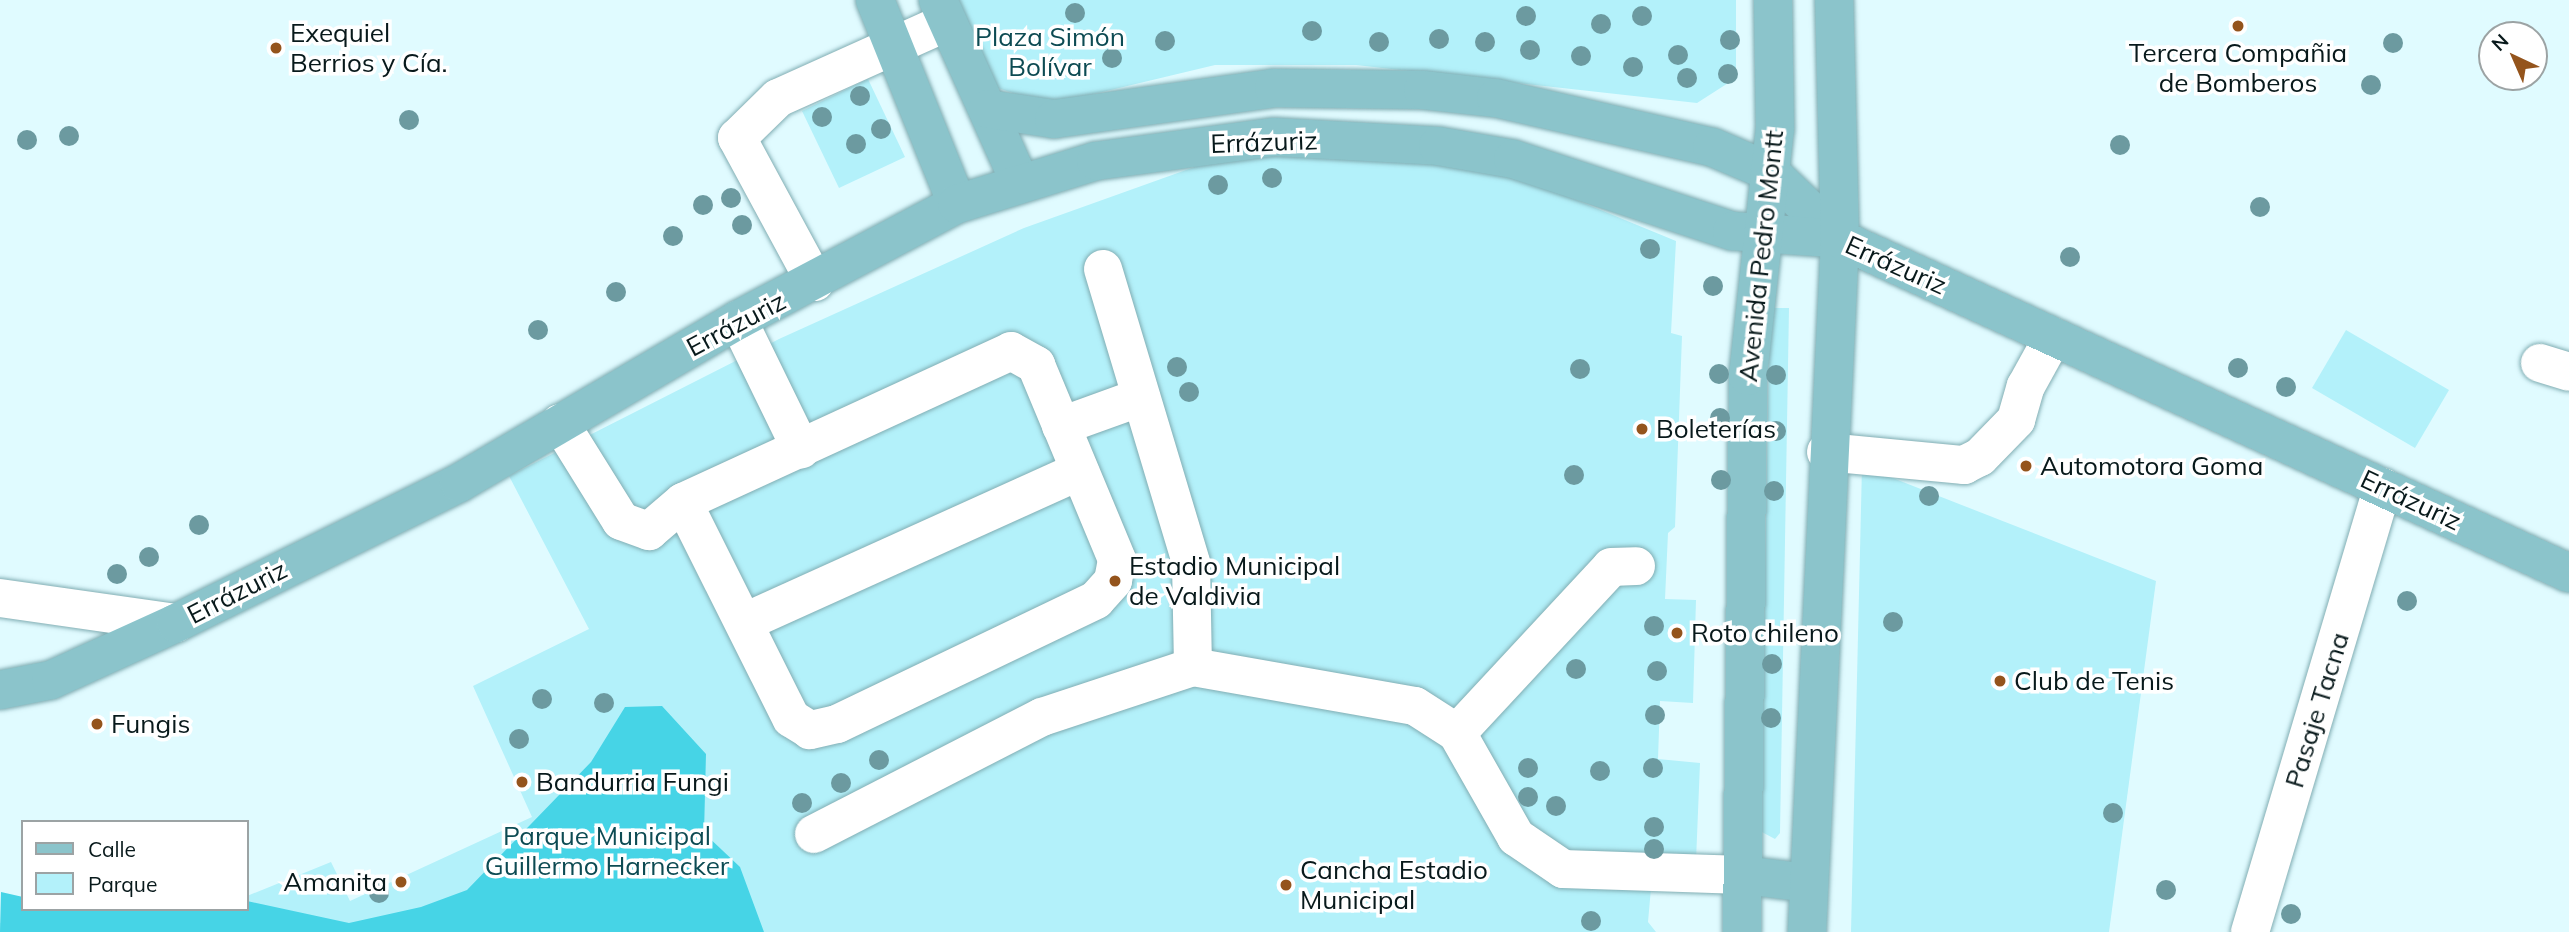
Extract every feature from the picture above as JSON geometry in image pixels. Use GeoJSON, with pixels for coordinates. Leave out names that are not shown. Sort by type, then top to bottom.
{"type":"FeatureCollection","features":[{"type":"Feature","properties":{"kind":"main road"},"geometry":{"type":"LineString","coordinates":[[875,0],[957,204]]}},
{"type":"Feature","properties":{"kind":"main road","name":"Avenida Pedro Montt"},"geometry":{"type":"LineString","coordinates":[[1742,932],[1748,376],[1775,124],[1773,0]]}},
{"type":"Feature","properties":{"kind":"main road"},"geometry":{"type":"LineString","coordinates":[[1807,932],[1826,452],[1840,239],[1834,0]]}},
{"type":"Feature","properties":{"kind":"main road"},"geometry":{"type":"LineString","coordinates":[[943,11],[1019,180]]}},
{"type":"Feature","properties":{"kind":"main road","name":"Errázuriz"},"geometry":{"type":"LineString","coordinates":[[988,109],[1054,119],[1200,94],[1423,90],[1570,110],[1712,147],[1770,172]]}},
{"type":"Feature","properties":{"kind":"main road"},"geometry":{"type":"LineString","coordinates":[[1712,147],[1743,144],[1775,124],[1840,239]]}},
{"type":"Feature","properties":{"kind":"main road","name":"Errázuriz"},"geometry":{"type":"LineString","coordinates":[[0,690],[51,680],[176,624],[458,483],[738,320],[815,282],[957,204],[1019,180],[1174,147],[1274,137],[1438,146],[1513,159],[1765,237],[1840,239],[2569,573]]}},
{"type":"Feature","properties":{"kind":"main road"},"geometry":{"type":"LineString","coordinates":[[1770,172],[1840,239]]}},
{"type":"Feature","properties":{"kind":"main road"},"geometry":{"type":"LineString","coordinates":[[1743,875],[1808,883]]}},
{"type":"Feature","properties":{"kind":"street"},"geometry":{"type":"LineString","coordinates":[[815,282],[737,138],[778,98],[893,45],[943,11]]}},
{"type":"Feature","properties":{"kind":"street"},"geometry":{"type":"LineString","coordinates":[[1103,269],[1191,563],[1193,667]]}},
{"type":"Feature","properties":{"kind":"street"},"geometry":{"type":"LineString","coordinates":[[738,320],[801,449]]}},
{"type":"Feature","properties":{"kind":"street"},"geometry":{"type":"LineString","coordinates":[[1826,452],[1964,465],[1980,457],[2017,420],[2026,386],[2053,337]]}},
{"type":"Feature","properties":{"kind":"street"},"geometry":{"type":"LineString","coordinates":[[560,423],[621,521],[649,531],[683,502],[1011,351],[1036,365],[1117,560],[1114,581],[1096,600],[837,724],[810,730],[791,718],[683,502]]}},
{"type":"Feature","properties":{"kind":"street"},"geometry":{"type":"LineString","coordinates":[[1061,426],[1141,397]]}},
{"type":"Feature","properties":{"kind":"street"},"geometry":{"type":"LineString","coordinates":[[745,622],[1080,471]]}},
{"type":"Feature","properties":{"kind":"street","name":"Pasaje Tacna"},"geometry":{"type":"LineString","coordinates":[[2250,932],[2383,487]]}},
{"type":"Feature","properties":{"kind":"street"},"geometry":{"type":"LineString","coordinates":[[1457,733],[1611,568],[1636,566]]}},
{"type":"Feature","properties":{"kind":"street"},"geometry":{"type":"LineString","coordinates":[[0,598],[176,624]]}},
{"type":"Feature","properties":{"kind":"street"},"geometry":{"type":"LineString","coordinates":[[814,834],[1042,717],[1193,667],[1415,706],[1457,733],[1516,837],[1563,869],[1743,875]]}},
{"type":"Feature","properties":{"kind":"green space","name":"Plaza Simón Bolívar"},"geometry":{"type":"Polygon","coordinates":[[[958,0],[1736,0],[1736,78],[1697,103],[1356,65],[1215,65],[1048,105],[992,86],[958,0]]]}},
{"type":"Feature","properties":{"kind":"green space"},"geometry":{"type":"Polygon","coordinates":[[[868,79],[905,157],[839,188],[802,111],[868,79]]]}},
{"type":"Feature","properties":{"kind":"green space","name":"Estadio Municipal de Valdivia"},"geometry":{"type":"Polygon","coordinates":[[[1228,155],[1486,163],[1676,241],[1671,333],[1682,336],[1675,527],[1668,533],[1665,599],[1696,600],[1693,703],[1660,701],[1658,759],[1700,763],[1696,861],[1652,877],[1648,922],[1656,932],[0,932],[0,923],[117,911],[248,911],[248,896],[331,862],[350,901],[532,817],[473,686],[589,629],[509,476],[779,339],[1024,228],[1228,155]]]}},
{"type":"Feature","properties":{"kind":"green space"},"geometry":{"type":"Polygon","coordinates":[[[1770,308],[1789,308],[1780,833],[1775,839],[1760,831],[1770,308]]]}},
{"type":"Feature","properties":{"kind":"green space"},"geometry":{"type":"Polygon","coordinates":[[[2346,330],[2449,390],[2415,448],[2312,388],[2346,330]]]}},
{"type":"Feature","properties":{"kind":"green space","name":"Club de Tenis"},"geometry":{"type":"Polygon","coordinates":[[[1862,466],[2156,581],[2109,932],[1851,932],[1862,466]]]}},
{"type":"Feature","properties":{"kind":"green space","name":"Parque Municipal Guillermo Harnecker"},"geometry":{"type":"Polygon","coordinates":[[[662,706],[706,754],[704,833],[740,867],[764,932],[0,932],[1,892],[21,897],[21,911],[248,911],[248,901],[349,923],[421,907],[467,890],[591,762],[625,707],[662,706]]]}},
{"type":"Feature","properties":{"kind":"place","name":"Tercera Compañia de Bomberos"},"geometry":{"type":"Point","coordinates":[2238,26]}},
{"type":"Feature","properties":{"kind":"place","name":"Exequiel Berrios y Cía."},"geometry":{"type":"Point","coordinates":[276,48]}},
{"type":"Feature","properties":{"kind":"place","name":"Boleterías"},"geometry":{"type":"Point","coordinates":[1642,429]}},
{"type":"Feature","properties":{"kind":"place","name":"Automotora Goma"},"geometry":{"type":"Point","coordinates":[2026,466]}},
{"type":"Feature","properties":{"kind":"place","name":"Estadio Municipal de Valdivia"},"geometry":{"type":"Point","coordinates":[1115,581]}},
{"type":"Feature","properties":{"kind":"place","name":"Roto chileno"},"geometry":{"type":"Point","coordinates":[1677,633]}},
{"type":"Feature","properties":{"kind":"place","name":"Club de Tenis"},"geometry":{"type":"Point","coordinates":[2000,681]}},
{"type":"Feature","properties":{"kind":"place","name":"Fungis"},"geometry":{"type":"Point","coordinates":[97,724]}},
{"type":"Feature","properties":{"kind":"place","name":"Bandurria Fungi"},"geometry":{"type":"Point","coordinates":[522,782]}},
{"type":"Feature","properties":{"kind":"place","name":"Amanita"},"geometry":{"type":"Point","coordinates":[401,882]}},
{"type":"Feature","properties":{"kind":"place","name":"Cancha Estadio Municipal"},"geometry":{"type":"Point","coordinates":[1286,885]}}]}
